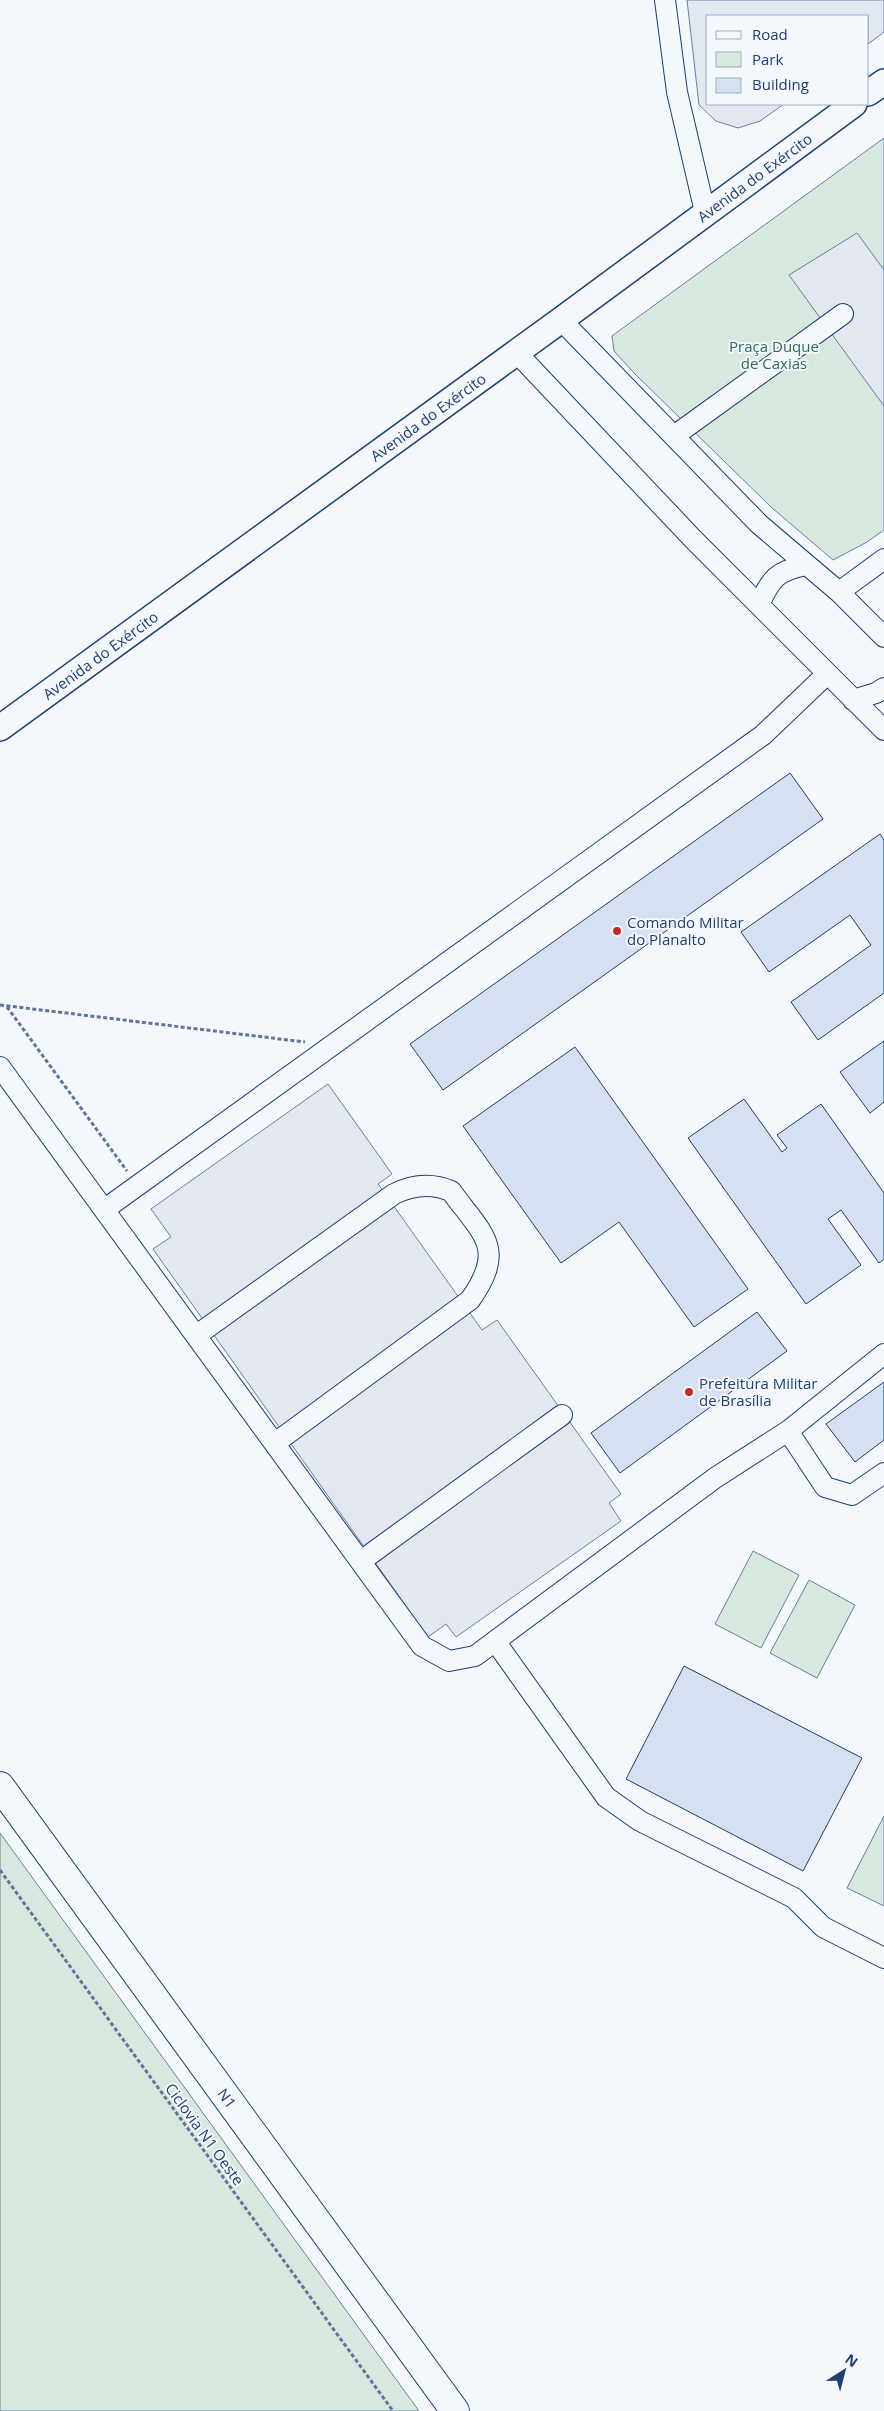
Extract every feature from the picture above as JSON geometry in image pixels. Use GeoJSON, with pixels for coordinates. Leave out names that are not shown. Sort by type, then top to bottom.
{"type":"FeatureCollection","features":[{"type":"Feature","properties":{"kind":"highway","name":"N1"},"geometry":{"type":"LineString","coordinates":[[0,1786],[455,2411]]}},
{"type":"Feature","properties":{"kind":"main road"},"geometry":{"type":"LineString","coordinates":[[869,92],[884,82]]}},
{"type":"Feature","properties":{"kind":"main road","name":"Avenida do Exército"},"geometry":{"type":"LineString","coordinates":[[0,728],[561,320],[853,105]]}},
{"type":"Feature","properties":{"kind":"street"},"geometry":{"type":"LineString","coordinates":[[665,0],[677,92],[705,212]]}},
{"type":"Feature","properties":{"kind":"street"},"geometry":{"type":"LineString","coordinates":[[674,436],[843,314]]}},
{"type":"Feature","properties":{"kind":"street"},"geometry":{"type":"LineString","coordinates":[[561,320],[759,524],[839,592],[884,637]]}},
{"type":"Feature","properties":{"kind":"street"},"geometry":{"type":"LineString","coordinates":[[516,352],[686,532],[884,730]]}},
{"type":"Feature","properties":{"kind":"street"},"geometry":{"type":"LineString","coordinates":[[839,592],[884,559]]}},
{"type":"Feature","properties":{"kind":"street"},"geometry":{"type":"LineString","coordinates":[[759,605],[768,585],[785,569],[806,564]]}},
{"type":"Feature","properties":{"kind":"street"},"geometry":{"type":"LineString","coordinates":[[105,1209],[762,734],[827,674]]}},
{"type":"Feature","properties":{"kind":"street"},"geometry":{"type":"LineString","coordinates":[[853,700],[876,693],[884,688]]}},
{"type":"Feature","properties":{"kind":"street"},"geometry":{"type":"LineString","coordinates":[[0,1067],[422,1646],[449,1661],[475,1656],[716,1478],[788,1431],[884,1354]]}},
{"type":"Feature","properties":{"kind":"street"},"geometry":{"type":"LineString","coordinates":[[197,1335],[394,1194],[409,1186],[442,1187],[451,1191],[488,1243],[490,1259],[484,1279],[470,1300],[275,1443]]}},
{"type":"Feature","properties":{"kind":"street"},"geometry":{"type":"LineString","coordinates":[[361,1561],[562,1415]]}},
{"type":"Feature","properties":{"kind":"street"},"geometry":{"type":"LineString","coordinates":[[788,1431],[824,1487],[852,1495],[884,1473]]}},
{"type":"Feature","properties":{"kind":"street"},"geometry":{"type":"LineString","coordinates":[[495,1641],[606,1797],[640,1822],[794,1898],[823,1927],[884,1958]]}},
{"type":"Feature","properties":{"kind":"path"},"geometry":{"type":"LineString","coordinates":[[0,1005],[315,1043]]}},
{"type":"Feature","properties":{"kind":"path"},"geometry":{"type":"LineString","coordinates":[[6,1006],[138,1186]]}},
{"type":"Feature","properties":{"kind":"path","name":"Ciclovia N1 Oeste"},"geometry":{"type":"LineString","coordinates":[[0,1870],[392,2411]]}},
{"type":"Feature","properties":{"kind":"green space","name":"Praça Duque de Caxias"},"geometry":{"type":"Polygon","coordinates":[[[884,138],[884,530],[867,542],[833,560],[771,507],[635,374],[614,351],[612,336],[884,138]]]}},
{"type":"Feature","properties":{"kind":"green space"},"geometry":{"type":"Polygon","coordinates":[[[753,1551],[799,1575],[761,1648],[715,1624],[753,1551]]]}},
{"type":"Feature","properties":{"kind":"green space"},"geometry":{"type":"Polygon","coordinates":[[[809,1580],[855,1605],[817,1678],[770,1653],[809,1580]]]}},
{"type":"Feature","properties":{"kind":"green space"},"geometry":{"type":"Polygon","coordinates":[[[884,1816],[884,1906],[847,1888],[884,1816]]]}},
{"type":"Feature","properties":{"kind":"green space"},"geometry":{"type":"Polygon","coordinates":[[[0,1833],[419,2411],[0,2411],[0,1833]]]}},
{"type":"Feature","properties":{"kind":"shaded area"},"geometry":{"type":"Polygon","coordinates":[[[687,0],[884,0],[884,32],[869,43],[869,15],[706,15],[706,105],[783,105],[760,121],[738,128],[716,121],[699,105],[687,0]]]}},
{"type":"Feature","properties":{"kind":"shaded area"},"geometry":{"type":"Polygon","coordinates":[[[857,233],[884,270],[884,406],[789,275],[857,233]]]}},
{"type":"Feature","properties":{"kind":"shaded area"},"geometry":{"type":"Polygon","coordinates":[[[328,1084],[392,1174],[378,1184],[482,1330],[497,1320],[621,1494],[609,1503],[621,1521],[456,1637],[446,1624],[428,1637],[153,1249],[171,1237],[151,1209],[328,1084]]]}},
{"type":"Feature","properties":{"kind":"building","name":"Comando Militar do Planalto"},"geometry":{"type":"Polygon","coordinates":[[[790,773],[823,819],[443,1090],[410,1044],[790,773]]]}},
{"type":"Feature","properties":{"kind":"building"},"geometry":{"type":"Polygon","coordinates":[[[880,834],[884,840],[884,993],[818,1040],[791,1002],[871,945],[850,915],[769,972],[741,932],[880,834]]]}},
{"type":"Feature","properties":{"kind":"building"},"geometry":{"type":"Polygon","coordinates":[[[884,1041],[884,1102],[870,1113],[840,1072],[884,1041]]]}},
{"type":"Feature","properties":{"kind":"building"},"geometry":{"type":"Polygon","coordinates":[[[575,1047],[748,1289],[694,1327],[619,1222],[561,1263],[463,1126],[575,1047]]]}},
{"type":"Feature","properties":{"kind":"building"},"geometry":{"type":"Polygon","coordinates":[[[744,1099],[782,1152],[787,1148],[777,1135],[821,1104],[884,1193],[884,1259],[879,1263],[841,1210],[828,1219],[861,1265],[806,1304],[688,1138],[744,1099]]]}},
{"type":"Feature","properties":{"kind":"building","name":"Prefeitura Militar de Brasília"},"geometry":{"type":"Polygon","coordinates":[[[757,1312],[787,1351],[620,1473],[591,1433],[757,1312]]]}},
{"type":"Feature","properties":{"kind":"building"},"geometry":{"type":"Polygon","coordinates":[[[884,1382],[884,1440],[855,1462],[826,1424],[884,1382]]]}},
{"type":"Feature","properties":{"kind":"building"},"geometry":{"type":"Polygon","coordinates":[[[684,1666],[862,1758],[803,1871],[626,1779],[684,1666]]]}},
{"type":"Feature","properties":{"kind":"place","name":"Comando Militar do Planalto"},"geometry":{"type":"Point","coordinates":[617,931]}},
{"type":"Feature","properties":{"kind":"place","name":"Prefeitura Militar de Brasília"},"geometry":{"type":"Point","coordinates":[689,1392]}}]}
